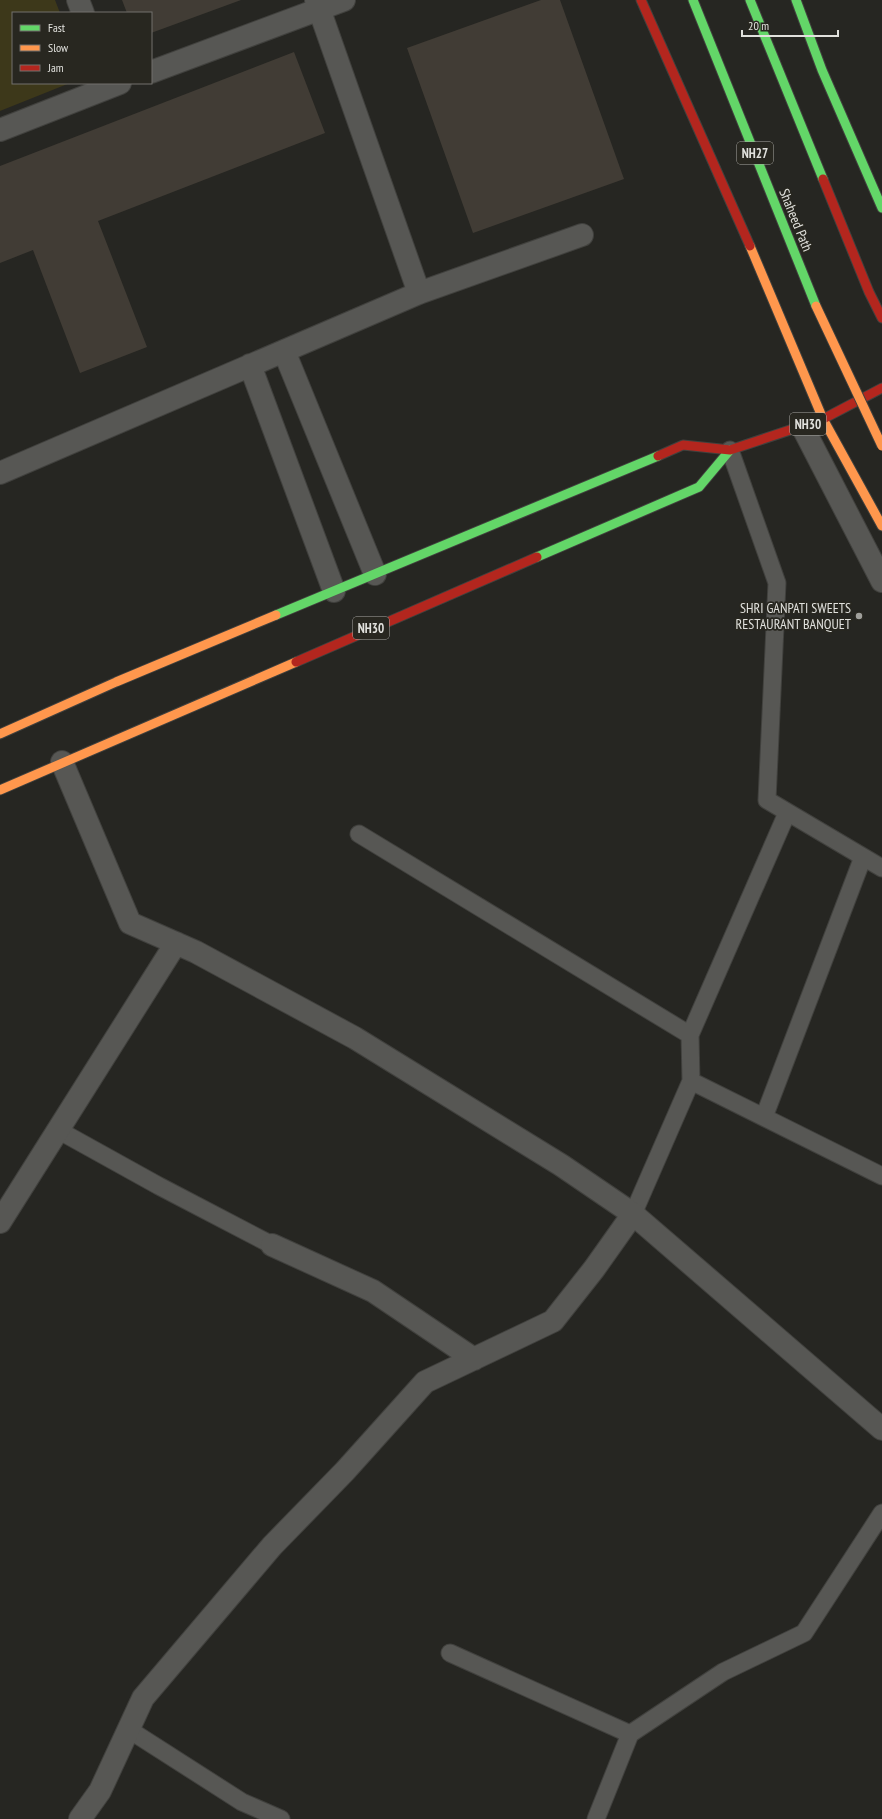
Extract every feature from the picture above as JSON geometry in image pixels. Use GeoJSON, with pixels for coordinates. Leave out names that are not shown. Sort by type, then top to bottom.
{"type":"FeatureCollection","features":[{"type":"Feature","properties":{"kind":"main road"},"geometry":{"type":"LineString","coordinates":[[641,0],[735,212],[823,419]]}},
{"type":"Feature","properties":{"kind":"main road","name":"Shaheed Path"},"geometry":{"type":"LineString","coordinates":[[693,0],[816,306],[882,446]]}},
{"type":"Feature","properties":{"kind":"main road"},"geometry":{"type":"LineString","coordinates":[[750,0],[869,292],[882,318]]}},
{"type":"Feature","properties":{"kind":"main road"},"geometry":{"type":"LineString","coordinates":[[796,0],[822,70],[882,208]]}},
{"type":"Feature","properties":{"kind":"main road","name":"NH30"},"geometry":{"type":"LineString","coordinates":[[0,734],[124,679],[683,445],[730,450],[823,419],[882,388]]}},
{"type":"Feature","properties":{"kind":"main road","name":"NH30"},"geometry":{"type":"LineString","coordinates":[[823,419],[882,526]]}},
{"type":"Feature","properties":{"kind":"main road","name":"NH30"},"geometry":{"type":"LineString","coordinates":[[0,790],[700,487],[730,450]]}},
{"type":"Feature","properties":{"kind":"street"},"geometry":{"type":"LineString","coordinates":[[78,0],[83,12]]}},
{"type":"Feature","properties":{"kind":"street"},"geometry":{"type":"LineString","coordinates":[[152,72],[317,4],[344,0]]}},
{"type":"Feature","properties":{"kind":"street"},"geometry":{"type":"LineString","coordinates":[[317,4],[418,293]]}},
{"type":"Feature","properties":{"kind":"street"},"geometry":{"type":"LineString","coordinates":[[0,130],[112,84]]}},
{"type":"Feature","properties":{"kind":"street"},"geometry":{"type":"LineString","coordinates":[[0,474],[418,293],[582,235]]}},
{"type":"Feature","properties":{"kind":"street"},"geometry":{"type":"LineString","coordinates":[[284,351],[375,574]]}},
{"type":"Feature","properties":{"kind":"street"},"geometry":{"type":"LineString","coordinates":[[250,365],[334,591]]}},
{"type":"Feature","properties":{"kind":"street"},"geometry":{"type":"LineString","coordinates":[[802,426],[882,581]]}},
{"type":"Feature","properties":{"kind":"street"},"geometry":{"type":"LineString","coordinates":[[62,762],[130,923],[196,952],[355,1038],[561,1166],[633,1214],[882,1429]]}},
{"type":"Feature","properties":{"kind":"street"},"geometry":{"type":"LineString","coordinates":[[0,1222],[176,943]]}},
{"type":"Feature","properties":{"kind":"street"},"geometry":{"type":"LineString","coordinates":[[80,1819],[100,1791],[142,1698],[272,1546],[345,1471],[425,1382],[553,1322],[594,1269],[633,1214]]}},
{"type":"Feature","properties":{"kind":"street"},"geometry":{"type":"LineString","coordinates":[[272,1245],[373,1291],[474,1359]]}},
{"type":"Feature","properties":{"kind":"lane"},"geometry":{"type":"LineString","coordinates":[[730,450],[777,583],[767,800],[882,868]]}},
{"type":"Feature","properties":{"kind":"lane"},"geometry":{"type":"LineString","coordinates":[[633,1214],[692,1081],[690,1035],[787,813]]}},
{"type":"Feature","properties":{"kind":"lane"},"geometry":{"type":"LineString","coordinates":[[359,834],[690,1035]]}},
{"type":"Feature","properties":{"kind":"lane"},"geometry":{"type":"LineString","coordinates":[[764,1117],[863,857]]}},
{"type":"Feature","properties":{"kind":"lane"},"geometry":{"type":"LineString","coordinates":[[692,1081],[882,1176]]}},
{"type":"Feature","properties":{"kind":"lane"},"geometry":{"type":"LineString","coordinates":[[58,1130],[159,1186],[272,1245]]}},
{"type":"Feature","properties":{"kind":"lane"},"geometry":{"type":"LineString","coordinates":[[596,1819],[630,1734],[723,1672],[804,1633],[882,1513]]}},
{"type":"Feature","properties":{"kind":"lane"},"geometry":{"type":"LineString","coordinates":[[450,1653],[630,1734]]}},
{"type":"Feature","properties":{"kind":"lane"},"geometry":{"type":"LineString","coordinates":[[128,1729],[242,1802],[281,1819]]}},
{"type":"Feature","properties":{"kind":"shaded area"},"geometry":{"type":"Polygon","coordinates":[[[0,0],[55,0],[60,12],[12,12],[12,84],[68,84],[0,111],[0,0]]]}},
{"type":"Feature","properties":{"kind":"building"},"geometry":{"type":"Polygon","coordinates":[[[122,0],[241,0],[152,33],[152,12],[127,12],[122,0]]]}},
{"type":"Feature","properties":{"kind":"building"},"geometry":{"type":"Polygon","coordinates":[[[541,0],[560,0],[624,179],[473,233],[407,48],[541,0]]]}},
{"type":"Feature","properties":{"kind":"building"},"geometry":{"type":"Polygon","coordinates":[[[294,52],[325,133],[98,221],[147,347],[80,373],[33,250],[0,263],[0,166],[294,52]]]}},
{"type":"Feature","properties":{"kind":"traffic: fast"},"geometry":{"type":"LineString","coordinates":[[693,0],[816,306]]}},
{"type":"Feature","properties":{"kind":"traffic: fast"},"geometry":{"type":"LineString","coordinates":[[750,0],[823,179]]}},
{"type":"Feature","properties":{"kind":"traffic: fast"},"geometry":{"type":"LineString","coordinates":[[796,0],[822,70],[882,208]]}},
{"type":"Feature","properties":{"kind":"traffic: fast"},"geometry":{"type":"LineString","coordinates":[[537,557],[699,487],[730,450]]}},
{"type":"Feature","properties":{"kind":"traffic: fast"},"geometry":{"type":"LineString","coordinates":[[276,615],[658,456]]}},
{"type":"Feature","properties":{"kind":"traffic: slow"},"geometry":{"type":"LineString","coordinates":[[750,246],[823,419]]}},
{"type":"Feature","properties":{"kind":"traffic: slow"},"geometry":{"type":"LineString","coordinates":[[816,306],[882,446]]}},
{"type":"Feature","properties":{"kind":"traffic: slow"},"geometry":{"type":"LineString","coordinates":[[823,419],[882,526]]}},
{"type":"Feature","properties":{"kind":"traffic: slow"},"geometry":{"type":"LineString","coordinates":[[0,734],[116,682],[276,615]]}},
{"type":"Feature","properties":{"kind":"traffic: slow"},"geometry":{"type":"LineString","coordinates":[[0,790],[296,662]]}},
{"type":"Feature","properties":{"kind":"traffic: jam"},"geometry":{"type":"LineString","coordinates":[[641,0],[750,246]]}},
{"type":"Feature","properties":{"kind":"traffic: jam"},"geometry":{"type":"LineString","coordinates":[[823,179],[869,292],[882,318]]}},
{"type":"Feature","properties":{"kind":"traffic: jam"},"geometry":{"type":"LineString","coordinates":[[658,456],[683,445],[730,450],[823,419],[882,388]]}},
{"type":"Feature","properties":{"kind":"traffic: jam"},"geometry":{"type":"LineString","coordinates":[[296,662],[537,557]]}},
{"type":"Feature","properties":{"kind":"place","name":"SHRI GANPATI SWEETS RESTAURANT BANQUET"},"geometry":{"type":"Point","coordinates":[859,616]}}]}
